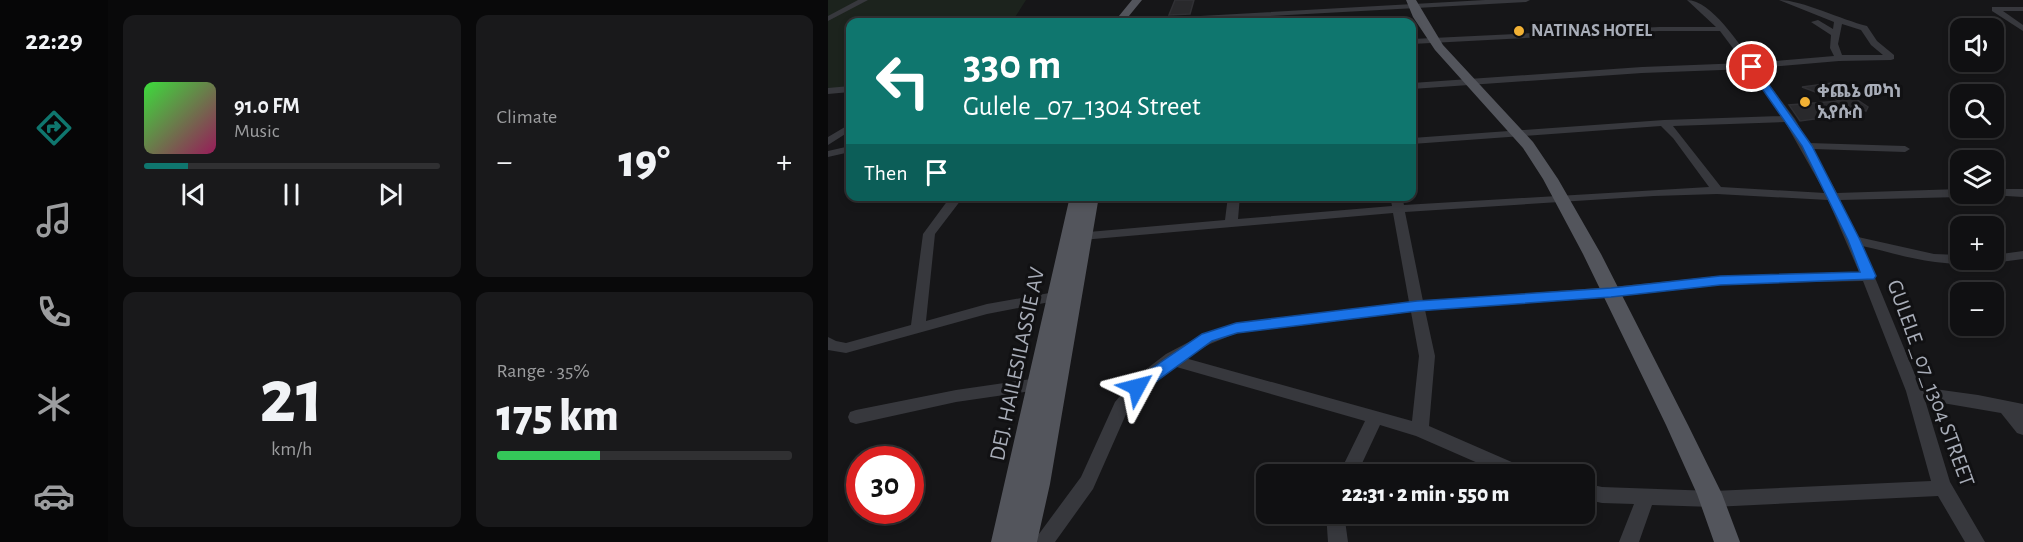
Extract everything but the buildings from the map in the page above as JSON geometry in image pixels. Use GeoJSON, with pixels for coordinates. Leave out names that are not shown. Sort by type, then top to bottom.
{"type":"FeatureCollection","features":[{"type":"Feature","properties":{"kind":"main road"},"geometry":{"type":"LineString","coordinates":[[1122,18],[1137,0]]}},
{"type":"Feature","properties":{"kind":"main road"},"geometry":{"type":"LineString","coordinates":[[1132,18],[1146,0]]}},
{"type":"Feature","properties":{"kind":"main road"},"geometry":{"type":"LineString","coordinates":[[1412,3],[1435,41],[1470,84],[1534,153],[1560,196],[1611,292],[1713,499],[1727,542]]}},
{"type":"Feature","properties":{"kind":"main road","name":"DEJ. HAILESILASSIE AV"},"geometry":{"type":"LineString","coordinates":[[1004,542],[1077,201]]}},
{"type":"Feature","properties":{"kind":"main road"},"geometry":{"type":"LineString","coordinates":[[1024,542],[1038,484],[1090,201]]}},
{"type":"Feature","properties":{"kind":"street"},"geometry":{"type":"LineString","coordinates":[[828,19],[864,0]]}},
{"type":"Feature","properties":{"kind":"street"},"geometry":{"type":"LineString","coordinates":[[1189,18],[1412,3],[1526,0]]}},
{"type":"Feature","properties":{"kind":"street","name":"GULELE _07_1304 STREET"},"geometry":{"type":"LineString","coordinates":[[1691,0],[1713,17],[1723,29],[1790,119],[1807,146],[1854,240],[1869,276],[1914,392],[1926,438],[1944,488],[1975,542]]}},
{"type":"Feature","properties":{"kind":"street"},"geometry":{"type":"LineString","coordinates":[[1416,86],[1470,84],[1674,68],[1752,67],[1839,58],[1891,57],[1874,43],[1864,28],[1838,21],[1783,0]]}},
{"type":"Feature","properties":{"kind":"street"},"geometry":{"type":"LineString","coordinates":[[2023,9],[1995,9],[2023,29]]}},
{"type":"Feature","properties":{"kind":"street"},"geometry":{"type":"LineString","coordinates":[[1838,21],[1833,49],[1839,58]]}},
{"type":"Feature","properties":{"kind":"street"},"geometry":{"type":"LineString","coordinates":[[1815,22],[1835,34]]}},
{"type":"Feature","properties":{"kind":"street"},"geometry":{"type":"LineString","coordinates":[[1416,42],[1659,29],[1723,29]]}},
{"type":"Feature","properties":{"kind":"street"},"geometry":{"type":"LineString","coordinates":[[828,90],[846,89]]}},
{"type":"Feature","properties":{"kind":"street"},"geometry":{"type":"LineString","coordinates":[[1416,141],[1664,123],[1790,119]]}},
{"type":"Feature","properties":{"kind":"street"},"geometry":{"type":"LineString","coordinates":[[1664,123],[1677,136],[1717,190]]}},
{"type":"Feature","properties":{"kind":"street"},"geometry":{"type":"LineString","coordinates":[[828,142],[846,130]]}},
{"type":"Feature","properties":{"kind":"street"},"geometry":{"type":"LineString","coordinates":[[1807,146],[1905,149]]}},
{"type":"Feature","properties":{"kind":"street"},"geometry":{"type":"LineString","coordinates":[[828,154],[846,149]]}},
{"type":"Feature","properties":{"kind":"street"},"geometry":{"type":"LineString","coordinates":[[1082,236],[1231,224],[1397,203],[1717,190],[1833,197],[1950,194]]}},
{"type":"Feature","properties":{"kind":"street"},"geometry":{"type":"LineString","coordinates":[[2004,193],[2023,193]]}},
{"type":"Feature","properties":{"kind":"street"},"geometry":{"type":"LineString","coordinates":[[918,327],[929,234],[954,201]]}},
{"type":"Feature","properties":{"kind":"street"},"geometry":{"type":"LineString","coordinates":[[1231,224],[1233,201]]}},
{"type":"Feature","properties":{"kind":"street"},"geometry":{"type":"LineString","coordinates":[[1397,203],[1427,356],[1420,430]]}},
{"type":"Feature","properties":{"kind":"street"},"geometry":{"type":"LineString","coordinates":[[1854,240],[1934,258],[1950,259]]}},
{"type":"Feature","properties":{"kind":"street"},"geometry":{"type":"LineString","coordinates":[[2004,258],[2023,255]]}},
{"type":"Feature","properties":{"kind":"street"},"geometry":{"type":"LineString","coordinates":[[1043,542],[1087,483],[1121,407],[1145,380],[1207,337],[1236,328],[1417,306],[1611,292],[1720,280],[1869,276]]}},
{"type":"Feature","properties":{"kind":"street"},"geometry":{"type":"LineString","coordinates":[[828,342],[832,346],[846,348],[987,309],[1055,297]]}},
{"type":"Feature","properties":{"kind":"street"},"geometry":{"type":"LineString","coordinates":[[1172,360],[1420,430],[1499,464]]}},
{"type":"Feature","properties":{"kind":"street"},"geometry":{"type":"LineString","coordinates":[[856,417],[956,396],[1038,384]]}},
{"type":"Feature","properties":{"kind":"street"},"geometry":{"type":"LineString","coordinates":[[1914,392],[2005,406],[2023,411]]}},
{"type":"Feature","properties":{"kind":"street"},"geometry":{"type":"LineString","coordinates":[[2005,406],[2023,428]]}},
{"type":"Feature","properties":{"kind":"street"},"geometry":{"type":"LineString","coordinates":[[1353,464],[1375,418]]}},
{"type":"Feature","properties":{"kind":"street"},"geometry":{"type":"LineString","coordinates":[[1595,493],[1713,499],[1944,488]]}},
{"type":"Feature","properties":{"kind":"street"},"geometry":{"type":"LineString","coordinates":[[1629,542],[1646,497]]}},
{"type":"Feature","properties":{"kind":"street"},"geometry":{"type":"LineString","coordinates":[[1336,524],[1338,542]]}},
{"type":"Feature","properties":{"kind":"shaded area"},"geometry":{"type":"Polygon","coordinates":[[[828,0],[1026,0],[1015,18],[846,18],[846,87],[828,89],[828,0]]]}},
{"type":"Feature","properties":{"kind":"place","name":"NATINAS HOTEL"},"geometry":{"type":"Point","coordinates":[1519,31]}},
{"type":"Feature","properties":{"kind":"place","name":"ቀጨኔ መካነ ኢየሱስ"},"geometry":{"type":"Point","coordinates":[1805,102]}},
{"type":"Feature","properties":{"kind":"route"},"geometry":{"type":"LineString","coordinates":[[1137,387],[1207,337],[1236,328],[1417,306],[1611,292],[1720,280],[1869,276],[1854,240],[1807,146],[1752,67]]}}]}
